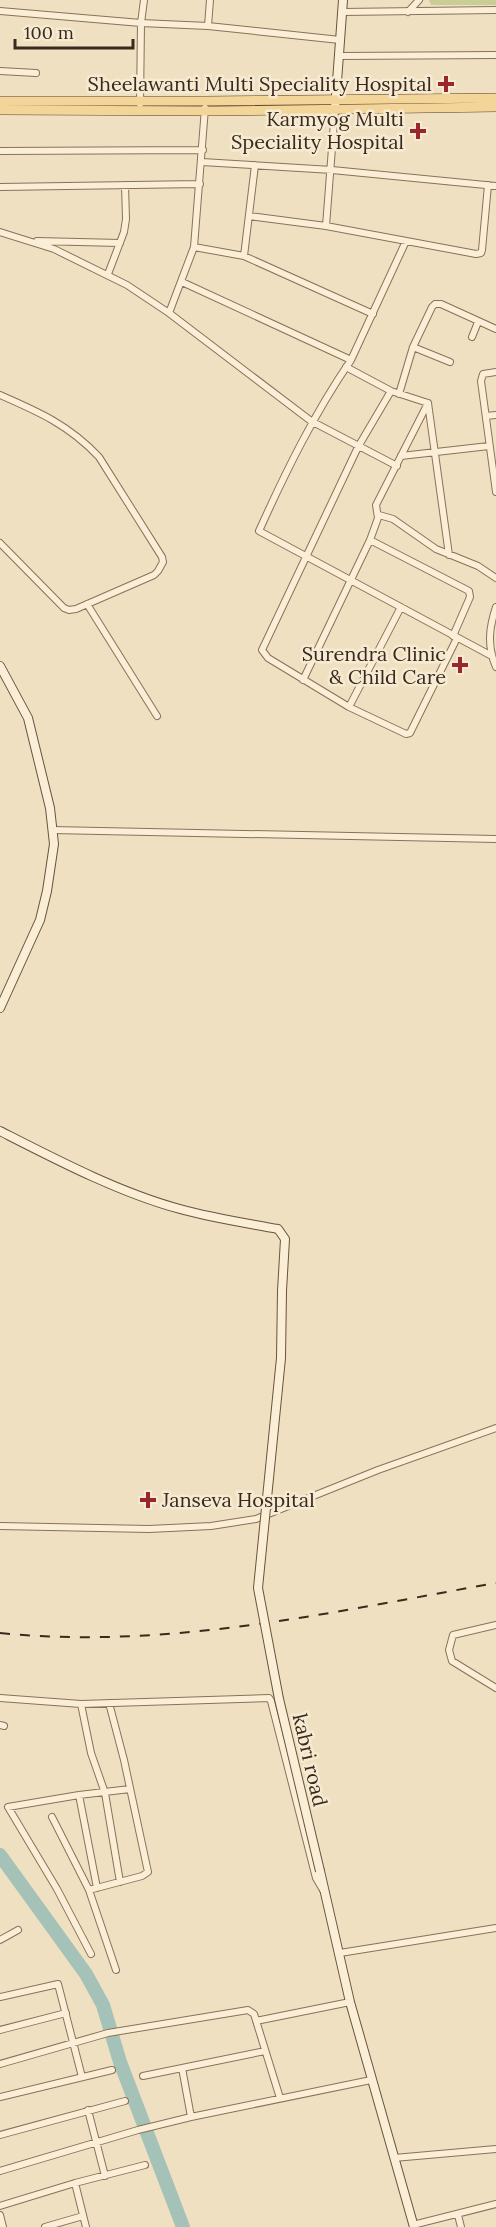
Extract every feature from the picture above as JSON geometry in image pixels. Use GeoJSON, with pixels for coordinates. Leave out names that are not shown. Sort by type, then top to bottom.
{"type":"FeatureCollection","features":[{"type":"Feature","properties":{"kind":"main road"},"geometry":{"type":"LineString","coordinates":[[0,110],[140,105],[335,104],[496,98]]}},
{"type":"Feature","properties":{"kind":"main road"},"geometry":{"type":"LineString","coordinates":[[0,101],[108,106]]}},
{"type":"Feature","properties":{"kind":"main road"},"geometry":{"type":"LineString","coordinates":[[335,104],[496,107]]}},
{"type":"Feature","properties":{"kind":"street"},"geometry":{"type":"LineString","coordinates":[[140,105],[141,23],[144,0]]}},
{"type":"Feature","properties":{"kind":"street"},"geometry":{"type":"LineString","coordinates":[[208,26],[210,0]]}},
{"type":"Feature","properties":{"kind":"street"},"geometry":{"type":"LineString","coordinates":[[326,225],[332,170],[343,0]]}},
{"type":"Feature","properties":{"kind":"street"},"geometry":{"type":"LineString","coordinates":[[408,12],[419,0]]}},
{"type":"Feature","properties":{"kind":"street"},"geometry":{"type":"LineString","coordinates":[[342,12],[496,10]]}},
{"type":"Feature","properties":{"kind":"street"},"geometry":{"type":"LineString","coordinates":[[0,11],[141,23],[208,26],[340,40]]}},
{"type":"Feature","properties":{"kind":"street"},"geometry":{"type":"LineString","coordinates":[[340,56],[496,55]]}},
{"type":"Feature","properties":{"kind":"street"},"geometry":{"type":"LineString","coordinates":[[0,70],[36,74]]}},
{"type":"Feature","properties":{"kind":"street"},"geometry":{"type":"LineString","coordinates":[[169,313],[194,247],[205,106]]}},
{"type":"Feature","properties":{"kind":"street"},"geometry":{"type":"LineString","coordinates":[[0,152],[203,150]]}},
{"type":"Feature","properties":{"kind":"street"},"geometry":{"type":"LineString","coordinates":[[202,162],[332,170],[496,186]]}},
{"type":"Feature","properties":{"kind":"street"},"geometry":{"type":"LineString","coordinates":[[244,256],[255,165]]}},
{"type":"Feature","properties":{"kind":"street"},"geometry":{"type":"LineString","coordinates":[[0,187],[200,184]]}},
{"type":"Feature","properties":{"kind":"street"},"geometry":{"type":"LineString","coordinates":[[108,274],[126,219],[125,185]]}},
{"type":"Feature","properties":{"kind":"street"},"geometry":{"type":"LineString","coordinates":[[249,216],[326,225],[481,253],[488,185]]}},
{"type":"Feature","properties":{"kind":"street"},"geometry":{"type":"LineString","coordinates":[[0,232],[75,258],[108,274],[169,313],[312,422],[397,466]]}},
{"type":"Feature","properties":{"kind":"street"},"geometry":{"type":"LineString","coordinates":[[31,241],[120,243]]}},
{"type":"Feature","properties":{"kind":"street"},"geometry":{"type":"LineString","coordinates":[[406,241],[351,360],[312,422],[285,472],[259,531],[490,655]]}},
{"type":"Feature","properties":{"kind":"street"},"geometry":{"type":"LineString","coordinates":[[194,247],[244,256],[373,314]]}},
{"type":"Feature","properties":{"kind":"street"},"geometry":{"type":"LineString","coordinates":[[182,282],[351,360]]}},
{"type":"Feature","properties":{"kind":"street"},"geometry":{"type":"LineString","coordinates":[[399,394],[413,347],[435,304],[441,304],[496,329]]}},
{"type":"Feature","properties":{"kind":"street"},"geometry":{"type":"LineString","coordinates":[[472,337],[478,322]]}},
{"type":"Feature","properties":{"kind":"street"},"geometry":{"type":"LineString","coordinates":[[413,347],[450,362]]}},
{"type":"Feature","properties":{"kind":"street"},"geometry":{"type":"LineString","coordinates":[[346,367],[391,391],[428,403]]}},
{"type":"Feature","properties":{"kind":"street"},"geometry":{"type":"LineString","coordinates":[[496,372],[483,374],[481,381],[489,446],[493,454],[496,492]]}},
{"type":"Feature","properties":{"kind":"street"},"geometry":{"type":"LineString","coordinates":[[370,540],[469,591],[470,597],[455,637],[409,734],[403,734],[349,707],[268,658],[262,650],[358,447],[391,391]]}},
{"type":"Feature","properties":{"kind":"street"},"geometry":{"type":"LineString","coordinates":[[0,395],[56,421],[85,442],[99,456],[162,557],[162,567],[154,575],[73,610],[64,608],[0,543]]}},
{"type":"Feature","properties":{"kind":"street"},"geometry":{"type":"LineString","coordinates":[[428,403],[449,555]]}},
{"type":"Feature","properties":{"kind":"street"},"geometry":{"type":"LineString","coordinates":[[428,403],[375,507],[379,514],[393,519],[430,545],[478,566],[496,578]]}},
{"type":"Feature","properties":{"kind":"street"},"geometry":{"type":"LineString","coordinates":[[486,417],[496,415]]}},
{"type":"Feature","properties":{"kind":"street"},"geometry":{"type":"LineString","coordinates":[[401,456],[489,446]]}},
{"type":"Feature","properties":{"kind":"street"},"geometry":{"type":"LineString","coordinates":[[303,680],[370,540],[379,514]]}},
{"type":"Feature","properties":{"kind":"street"},"geometry":{"type":"LineString","coordinates":[[87,604],[157,716]]}},
{"type":"Feature","properties":{"kind":"street"},"geometry":{"type":"LineString","coordinates":[[349,707],[401,607]]}},
{"type":"Feature","properties":{"kind":"street"},"geometry":{"type":"LineString","coordinates":[[496,607],[489,638],[490,655],[496,667]]}},
{"type":"Feature","properties":{"kind":"street"},"geometry":{"type":"LineString","coordinates":[[489,638],[496,641]]}},
{"type":"Feature","properties":{"kind":"street"},"geometry":{"type":"LineString","coordinates":[[0,666],[28,718],[50,808],[54,844],[48,891],[40,920],[0,1008]]}},
{"type":"Feature","properties":{"kind":"street"},"geometry":{"type":"LineString","coordinates":[[52,830],[496,839]]}},
{"type":"Feature","properties":{"kind":"street","name":"kabri road"},"geometry":{"type":"LineString","coordinates":[[0,1131],[139,1196],[179,1209],[279,1229],[285,1239],[281,1358],[258,1588],[279,1699],[350,2002],[413,2226]]}},
{"type":"Feature","properties":{"kind":"street"},"geometry":{"type":"LineString","coordinates":[[0,1526],[148,1529],[211,1526],[256,1519],[378,1470],[496,1428]]}},
{"type":"Feature","properties":{"kind":"street"},"geometry":{"type":"LineString","coordinates":[[496,1625],[456,1633],[451,1640],[449,1653],[452,1661],[496,1688]]}},
{"type":"Feature","properties":{"kind":"street"},"geometry":{"type":"LineString","coordinates":[[0,1698],[81,1704],[269,1698],[316,1878],[325,1893]]}},
{"type":"Feature","properties":{"kind":"street"},"geometry":{"type":"LineString","coordinates":[[89,1890],[145,1875],[148,1872],[109,1703]]}},
{"type":"Feature","properties":{"kind":"street"},"geometry":{"type":"LineString","coordinates":[[81,1704],[91,1753],[105,1793],[120,1882]]}},
{"type":"Feature","properties":{"kind":"street"},"geometry":{"type":"LineString","coordinates":[[91,1954],[57,1889],[8,1809],[10,1805],[130,1789]]}},
{"type":"Feature","properties":{"kind":"street"},"geometry":{"type":"LineString","coordinates":[[79,1795],[97,1888]]}},
{"type":"Feature","properties":{"kind":"street"},"geometry":{"type":"LineString","coordinates":[[52,1817],[89,1890],[116,1970]]}},
{"type":"Feature","properties":{"kind":"street"},"geometry":{"type":"LineString","coordinates":[[340,1953],[496,1928]]}},
{"type":"Feature","properties":{"kind":"street"},"geometry":{"type":"LineString","coordinates":[[0,1940],[18,1930]]}},
{"type":"Feature","properties":{"kind":"street"},"geometry":{"type":"LineString","coordinates":[[0,1997],[59,1985],[82,2077]]}},
{"type":"Feature","properties":{"kind":"street"},"geometry":{"type":"LineString","coordinates":[[256,2021],[350,2002]]}},
{"type":"Feature","properties":{"kind":"street"},"geometry":{"type":"LineString","coordinates":[[0,2064],[108,2033],[232,2011],[250,2010],[256,2021],[280,2098]]}},
{"type":"Feature","properties":{"kind":"street"},"geometry":{"type":"LineString","coordinates":[[0,2030],[66,2013]]}},
{"type":"Feature","properties":{"kind":"street"},"geometry":{"type":"LineString","coordinates":[[142,2076],[265,2051]]}},
{"type":"Feature","properties":{"kind":"street"},"geometry":{"type":"LineString","coordinates":[[182,2068],[191,2117]]}},
{"type":"Feature","properties":{"kind":"street"},"geometry":{"type":"LineString","coordinates":[[0,2097],[112,2070]]}},
{"type":"Feature","properties":{"kind":"street"},"geometry":{"type":"LineString","coordinates":[[0,2171],[138,2130],[191,2117],[371,2080]]}},
{"type":"Feature","properties":{"kind":"street"},"geometry":{"type":"LineString","coordinates":[[0,2135],[124,2101]]}},
{"type":"Feature","properties":{"kind":"street"},"geometry":{"type":"LineString","coordinates":[[88,2110],[105,2176]]}},
{"type":"Feature","properties":{"kind":"street"},"geometry":{"type":"LineString","coordinates":[[394,2158],[496,2149]]}},
{"type":"Feature","properties":{"kind":"street"},"geometry":{"type":"LineString","coordinates":[[0,2206],[145,2165]]}},
{"type":"Feature","properties":{"kind":"street"},"geometry":{"type":"LineString","coordinates":[[75,2183],[86,2227]]}},
{"type":"Feature","properties":{"kind":"street"},"geometry":{"type":"LineString","coordinates":[[413,2226],[496,2204]]}},
{"type":"Feature","properties":{"kind":"street"},"geometry":{"type":"LineString","coordinates":[[0,2215],[3,2227]]}},
{"type":"Feature","properties":{"kind":"street"},"geometry":{"type":"LineString","coordinates":[[458,2215],[461,2227]]}},
{"type":"Feature","properties":{"kind":"street"},"geometry":{"type":"LineString","coordinates":[[45,2227],[83,2216]]}},
{"type":"Feature","properties":{"kind":"green space"},"geometry":{"type":"Polygon","coordinates":[[[429,0],[496,0],[496,5],[431,5],[429,0]]]}},
{"type":"Feature","properties":{"kind":"waterway"},"geometry":{"type":"LineString","coordinates":[[0,1855],[86,1974],[103,2005],[120,2062],[183,2227]]}},
{"type":"Feature","properties":{"kind":"railway"},"geometry":{"type":"LineString","coordinates":[[0,1633],[63,1637],[187,1632],[311,1616],[496,1583]]}},
{"type":"Feature","properties":{"kind":"place","name":"Sheelawanti Multi Speciality Hospital"},"geometry":{"type":"Point","coordinates":[446,84]}},
{"type":"Feature","properties":{"kind":"place","name":"Karmyog Multi Speciality Hospital"},"geometry":{"type":"Point","coordinates":[418,131]}},
{"type":"Feature","properties":{"kind":"place","name":"Surendra Clinic & Child Care"},"geometry":{"type":"Point","coordinates":[460,665]}},
{"type":"Feature","properties":{"kind":"place","name":"Janseva Hospital"},"geometry":{"type":"Point","coordinates":[148,1500]}}]}
